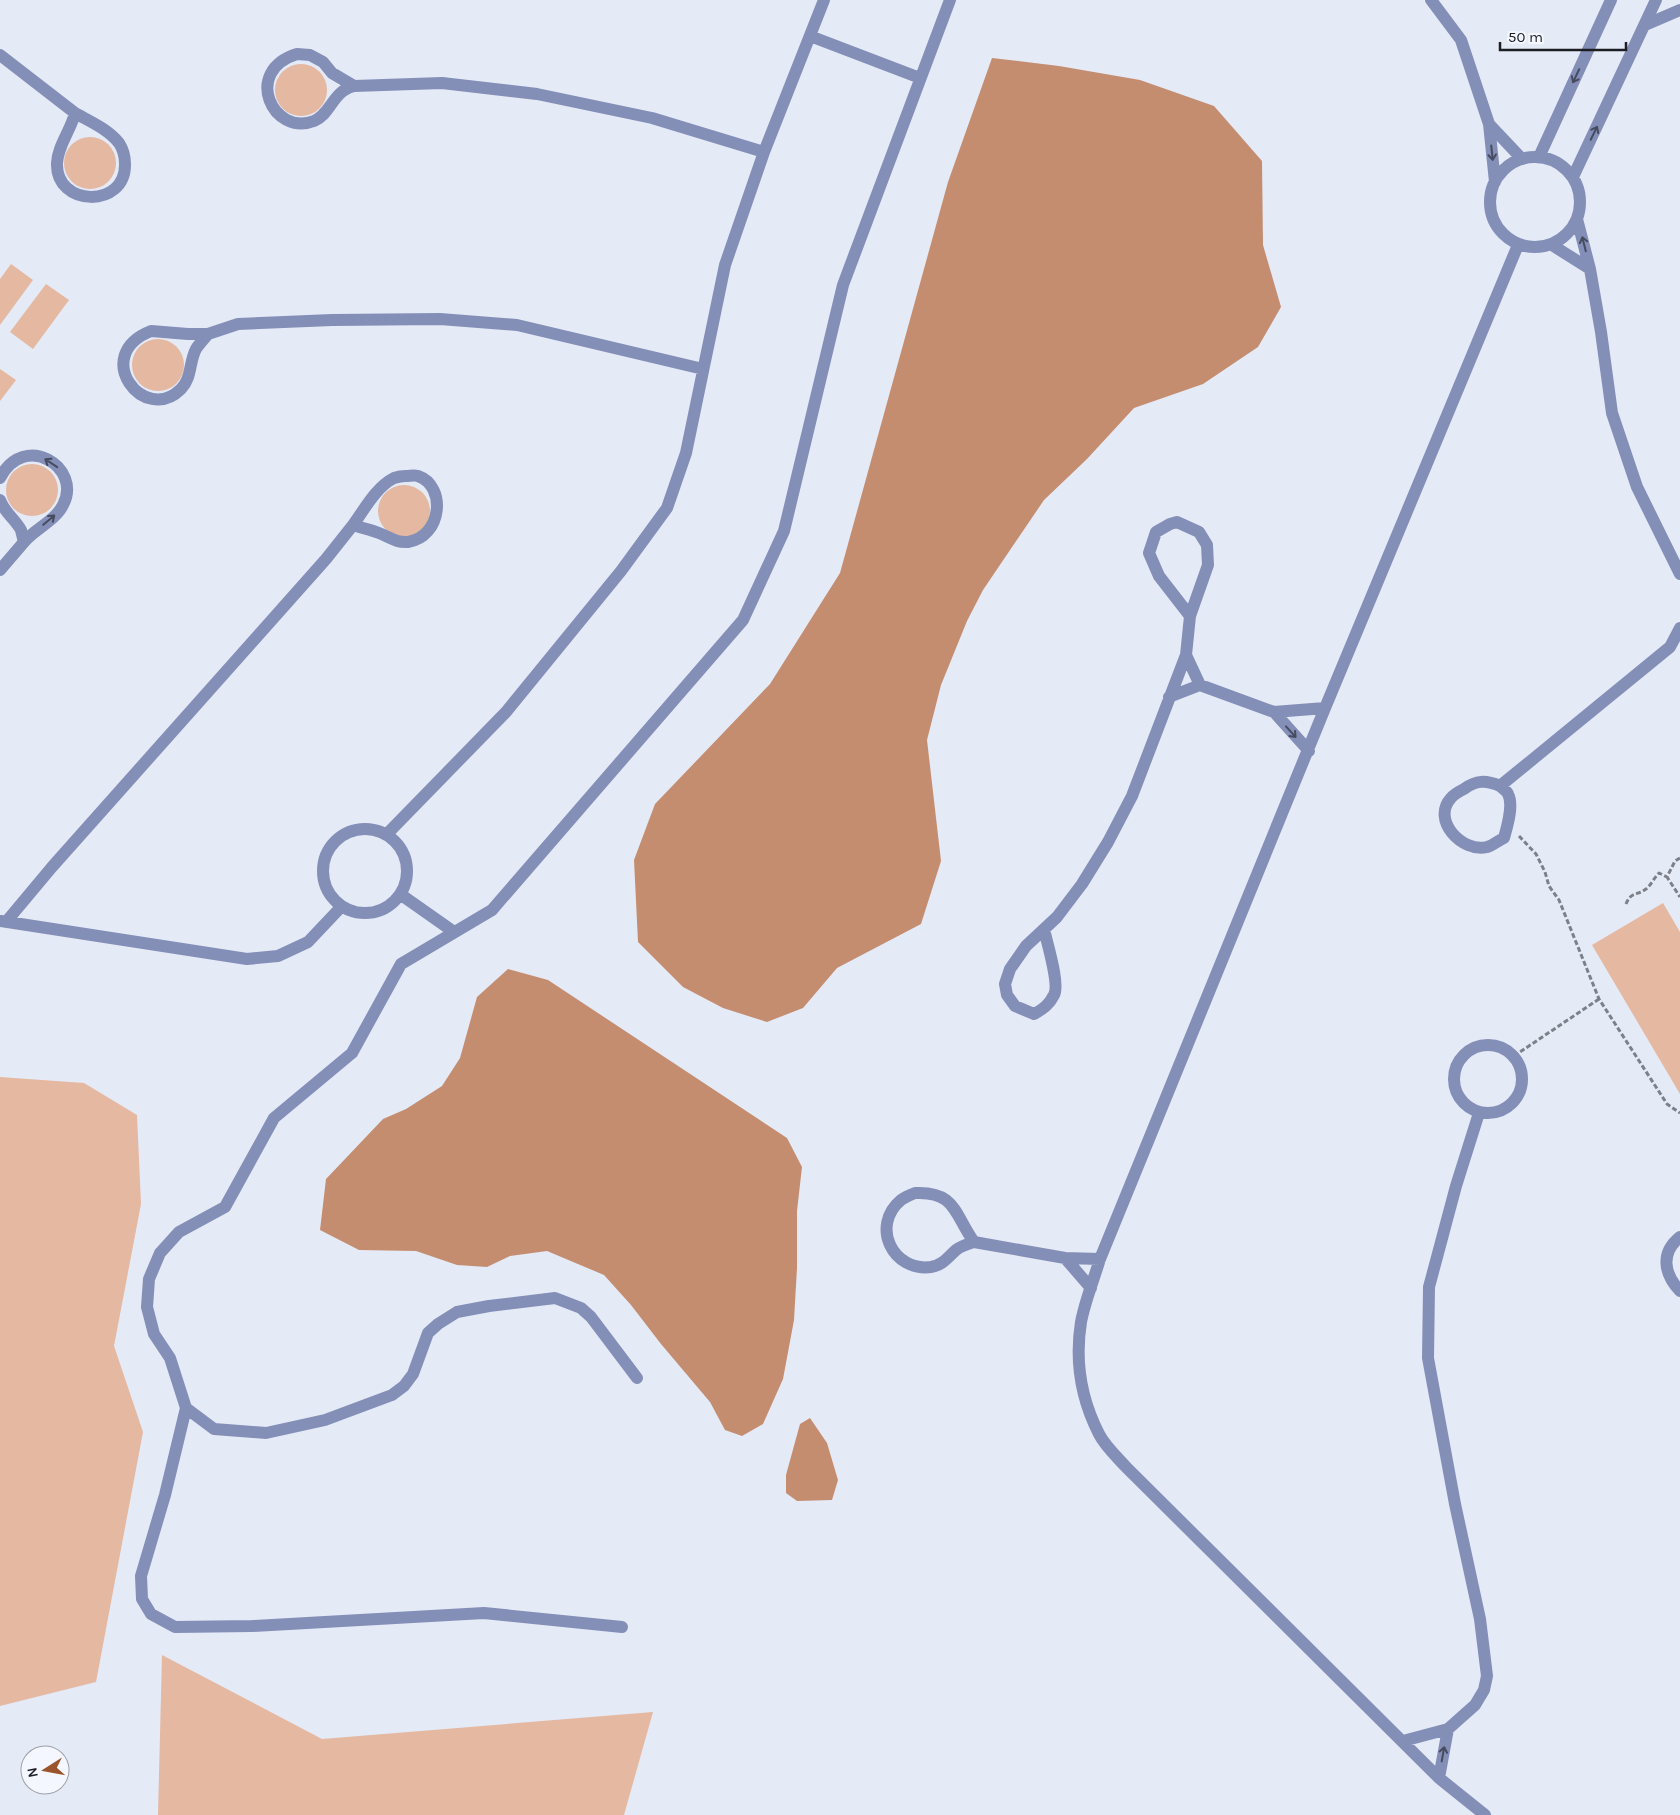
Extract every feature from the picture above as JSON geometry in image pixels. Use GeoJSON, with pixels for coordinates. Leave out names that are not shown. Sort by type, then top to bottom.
{"type":"FeatureCollection","features":[{"type":"Feature","properties":{"kind":"street"},"geometry":{"type":"LineString","coordinates":[[387,834],[506,712],[622,571],[667,508],[686,453],[726,265],[764,152],[824,0]]}},
{"type":"Feature","properties":{"kind":"street"},"geometry":{"type":"LineString","coordinates":[[622,1627],[484,1613],[252,1626],[175,1627],[151,1614],[142,1599],[141,1576],[165,1495],[186,1408],[170,1358],[154,1334],[147,1307],[149,1279],[160,1253],[179,1232],[225,1207],[274,1118],[352,1053],[402,964],[492,910],[743,620],[784,531],[843,285],[950,0]]}},
{"type":"Feature","properties":{"kind":"street"},"geometry":{"type":"LineString","coordinates":[[1431,0],[1461,40],[1489,124],[1495,182]]}},
{"type":"Feature","properties":{"kind":"street"},"geometry":{"type":"LineString","coordinates":[[1539,157],[1611,0]]}},
{"type":"Feature","properties":{"kind":"street"},"geometry":{"type":"LineString","coordinates":[[1572,177],[1656,0]]}},
{"type":"Feature","properties":{"kind":"street"},"geometry":{"type":"LineString","coordinates":[[1645,25],[1680,10]]}},
{"type":"Feature","properties":{"kind":"street"},"geometry":{"type":"LineString","coordinates":[[810,36],[920,78]]}},
{"type":"Feature","properties":{"kind":"street"},"geometry":{"type":"LineString","coordinates":[[354,86],[332,73],[323,62],[310,55],[297,54],[285,58],[275,66],[269,77],[267,90],[269,102],[276,113],[287,120],[299,123],[313,121],[325,114],[333,101],[343,91],[354,86],[442,83],[537,94],[652,118],[764,152]]}},
{"type":"Feature","properties":{"kind":"street"},"geometry":{"type":"LineString","coordinates":[[0,56],[75,113],[109,134],[119,143],[125,157],[125,169],[121,181],[112,191],[101,197],[88,198],[76,194],[66,186],[59,176],[57,163],[60,149],[72,125],[75,113]]}},
{"type":"Feature","properties":{"kind":"street"},"geometry":{"type":"LineString","coordinates":[[1489,124],[1522,159]]}},
{"type":"Feature","properties":{"kind":"street"},"geometry":{"type":"LineString","coordinates":[[1539,157],[1552,160],[1564,167],[1579,190],[1581,205],[1571,230],[1562,239],[1552,245],[1535,248],[1518,245],[1505,237],[1496,225],[1491,211],[1490,196],[1495,182],[1511,164],[1522,159],[1539,157]]}},
{"type":"Feature","properties":{"kind":"street"},"geometry":{"type":"LineString","coordinates":[[1577,219],[1590,269],[1612,413],[1637,487],[1680,574]]}},
{"type":"Feature","properties":{"kind":"street"},"geometry":{"type":"LineString","coordinates":[[1485,1815],[1439,1778],[1139,1481],[1099,1435],[1081,1385],[1078,1352],[1082,1320],[1100,1259],[1325,708],[1518,245]]}},
{"type":"Feature","properties":{"kind":"street"},"geometry":{"type":"LineString","coordinates":[[1552,245],[1590,269]]}},
{"type":"Feature","properties":{"kind":"street"},"geometry":{"type":"LineString","coordinates":[[208,334],[196,349],[186,383],[182,389],[170,397],[158,400],[145,397],[134,391],[126,380],[123,368],[124,356],[129,344],[139,336],[151,331],[208,334],[238,324],[332,320],[440,319],[517,325],[703,369]]}},
{"type":"Feature","properties":{"kind":"street"},"geometry":{"type":"LineString","coordinates":[[0,478],[4,469],[14,461],[26,456],[38,456],[50,460],[59,469],[65,480],[66,493],[63,505],[54,517],[32,532],[0,570]]}},
{"type":"Feature","properties":{"kind":"street"},"geometry":{"type":"LineString","coordinates":[[3,921],[326,559],[375,495],[394,478],[418,476],[428,484],[435,495],[438,507],[435,520],[429,531],[419,538],[406,542],[392,540],[380,533],[353,525]]}},
{"type":"Feature","properties":{"kind":"street"},"geometry":{"type":"LineString","coordinates":[[0,500],[3,509],[21,531],[24,542]]}},
{"type":"Feature","properties":{"kind":"street"},"geometry":{"type":"LineString","coordinates":[[1044,929],[1054,972],[1055,994],[1046,1007],[1034,1014],[1015,1006],[1007,995],[1005,984],[1010,969],[1026,946],[1044,929],[1057,917],[1108,842],[1132,796],[1186,655],[1190,616],[1208,565],[1207,545],[1199,532],[1177,522],[1156,532],[1149,553],[1159,576],[1190,616]]}},
{"type":"Feature","properties":{"kind":"street"},"geometry":{"type":"LineString","coordinates":[[1500,786],[1670,647],[1680,628]]}},
{"type":"Feature","properties":{"kind":"street"},"geometry":{"type":"LineString","coordinates":[[1186,655],[1200,685]]}},
{"type":"Feature","properties":{"kind":"street"},"geometry":{"type":"LineString","coordinates":[[1169,697],[1200,685],[1274,712],[1325,708]]}},
{"type":"Feature","properties":{"kind":"street"},"geometry":{"type":"LineString","coordinates":[[1274,712],[1309,751]]}},
{"type":"Feature","properties":{"kind":"street"},"geometry":{"type":"LineString","coordinates":[[1486,780],[1500,786],[1508,794],[1510,809],[1504,838],[1487,847],[1470,847],[1447,827],[1445,812],[1450,798],[1470,784],[1486,780]]}},
{"type":"Feature","properties":{"kind":"street"},"geometry":{"type":"LineString","coordinates":[[359,828],[378,830],[387,834],[401,848],[407,866],[405,886],[400,894],[386,908],[377,911],[359,913],[342,906],[329,894],[323,877],[322,867],[328,849],[342,835],[359,828]]}},
{"type":"Feature","properties":{"kind":"street"},"geometry":{"type":"LineString","coordinates":[[400,894],[454,932]]}},
{"type":"Feature","properties":{"kind":"street"},"geometry":{"type":"LineString","coordinates":[[3,921],[247,959],[278,956],[308,942],[342,906]]}},
{"type":"Feature","properties":{"kind":"street"},"geometry":{"type":"LineString","coordinates":[[1491,1045],[1504,1048],[1514,1056],[1520,1066],[1523,1079],[1521,1091],[1514,1102],[1504,1110],[1492,1114],[1479,1113],[1468,1107],[1459,1098],[1454,1086],[1454,1073],[1459,1061],[1467,1052],[1479,1046],[1491,1045]]}},
{"type":"Feature","properties":{"kind":"street"},"geometry":{"type":"LineString","coordinates":[[1403,1741],[1448,1729],[1475,1705],[1484,1690],[1486,1676],[1480,1619],[1455,1504],[1428,1358],[1429,1287],[1456,1186],[1479,1113]]}},
{"type":"Feature","properties":{"kind":"street"},"geometry":{"type":"LineString","coordinates":[[974,1242],[955,1208],[944,1198],[930,1192],[915,1193],[902,1200],[892,1211],[887,1225],[888,1240],[894,1253],[906,1263],[920,1268],[934,1266],[947,1260],[957,1249],[974,1242],[1065,1258],[1100,1259]]}},
{"type":"Feature","properties":{"kind":"street"},"geometry":{"type":"LineString","coordinates":[[1680,1237],[1673,1242],[1667,1254],[1666,1268],[1671,1281],[1680,1291]]}},
{"type":"Feature","properties":{"kind":"street"},"geometry":{"type":"LineString","coordinates":[[1065,1258],[1091,1288]]}},
{"type":"Feature","properties":{"kind":"street"},"geometry":{"type":"LineString","coordinates":[[186,1408],[214,1429],[266,1432],[324,1420],[392,1395],[404,1386],[413,1374],[428,1333],[457,1312],[555,1298],[580,1308],[591,1317],[636,1378]]}},
{"type":"Feature","properties":{"kind":"street"},"geometry":{"type":"LineString","coordinates":[[1439,1778],[1448,1729]]}},
{"type":"Feature","properties":{"kind":"path"},"geometry":{"type":"LineString","coordinates":[[1508,824],[1536,854],[1549,886],[1562,907],[1599,999],[1667,1104],[1680,1113]]}},
{"type":"Feature","properties":{"kind":"path"},"geometry":{"type":"LineString","coordinates":[[1667,877],[1675,861],[1680,858]]}},
{"type":"Feature","properties":{"kind":"path"},"geometry":{"type":"LineString","coordinates":[[1626,904],[1632,894],[1645,890],[1660,873],[1667,877],[1680,897]]}},
{"type":"Feature","properties":{"kind":"path"},"geometry":{"type":"LineString","coordinates":[[1514,1056],[1599,999]]}},
{"type":"Feature","properties":{"kind":"shaded area"},"geometry":{"type":"Polygon","coordinates":[[[992,58],[1059,66],[1140,80],[1214,106],[1262,161],[1263,245],[1281,307],[1258,347],[1203,384],[1134,408],[1087,459],[1044,500],[983,590],[967,621],[941,685],[927,740],[941,861],[921,924],[837,968],[803,1008],[767,1022],[723,1008],[683,987],[638,942],[634,860],[655,804],[770,684],[840,573],[948,182],[992,58]]]}},
{"type":"Feature","properties":{"kind":"shaded area"},"geometry":{"type":"Polygon","coordinates":[[[301,64],[311,66],[319,72],[325,80],[327,90],[325,100],[319,108],[311,114],[301,116],[291,114],[283,108],[277,100],[275,90],[277,80],[283,72],[291,66],[301,64]]]}},
{"type":"Feature","properties":{"kind":"shaded area"},"geometry":{"type":"Polygon","coordinates":[[[90,137],[100,139],[108,145],[114,153],[116,163],[114,173],[108,181],[100,187],[90,189],[80,187],[72,181],[66,173],[64,163],[66,153],[72,145],[80,139],[90,137]]]}},
{"type":"Feature","properties":{"kind":"shaded area"},"geometry":{"type":"Polygon","coordinates":[[[11,264],[33,280],[0,325],[0,279],[11,264]]]}},
{"type":"Feature","properties":{"kind":"shaded area"},"geometry":{"type":"Polygon","coordinates":[[[46,284],[69,300],[33,349],[10,332],[46,284]]]}},
{"type":"Feature","properties":{"kind":"shaded area"},"geometry":{"type":"Polygon","coordinates":[[[158,339],[168,341],[176,347],[182,355],[184,365],[182,375],[176,383],[168,389],[158,391],[148,389],[140,383],[134,375],[132,365],[134,355],[140,347],[148,341],[158,339]]]}},
{"type":"Feature","properties":{"kind":"shaded area"},"geometry":{"type":"Polygon","coordinates":[[[0,369],[16,380],[0,401],[0,369]]]}},
{"type":"Feature","properties":{"kind":"shaded area"},"geometry":{"type":"Polygon","coordinates":[[[32,464],[42,466],[50,472],[56,480],[58,490],[56,500],[50,508],[42,514],[32,516],[22,514],[14,508],[8,500],[6,490],[8,480],[14,472],[22,466],[32,464]]]}},
{"type":"Feature","properties":{"kind":"shaded area"},"geometry":{"type":"Polygon","coordinates":[[[404,485],[414,487],[422,493],[428,501],[430,511],[428,521],[422,529],[414,535],[404,537],[394,535],[386,529],[380,521],[378,511],[380,501],[386,493],[394,487],[404,485]]]}},
{"type":"Feature","properties":{"kind":"shaded area"},"geometry":{"type":"Polygon","coordinates":[[[1663,903],[1680,932],[1680,1094],[1592,945],[1663,903]]]}},
{"type":"Feature","properties":{"kind":"shaded area"},"geometry":{"type":"Polygon","coordinates":[[[508,969],[548,980],[787,1138],[802,1167],[797,1211],[797,1268],[794,1320],[783,1379],[763,1424],[742,1436],[725,1430],[710,1402],[631,1305],[604,1275],[547,1251],[510,1256],[487,1267],[457,1265],[416,1251],[359,1250],[320,1230],[326,1179],[383,1119],[406,1109],[442,1086],[460,1058],[477,997],[508,969]]]}},
{"type":"Feature","properties":{"kind":"shaded area"},"geometry":{"type":"Polygon","coordinates":[[[0,1077],[84,1083],[137,1115],[141,1204],[114,1346],[143,1432],[96,1682],[0,1706],[0,1077]]]}},
{"type":"Feature","properties":{"kind":"shaded area"},"geometry":{"type":"Polygon","coordinates":[[[810,1418],[827,1443],[838,1480],[832,1500],[797,1501],[786,1493],[786,1475],[800,1424],[810,1418]]]}},
{"type":"Feature","properties":{"kind":"shaded area"},"geometry":{"type":"Polygon","coordinates":[[[162,1655],[322,1739],[653,1712],[624,1815],[158,1815],[162,1655]]]}}]}
